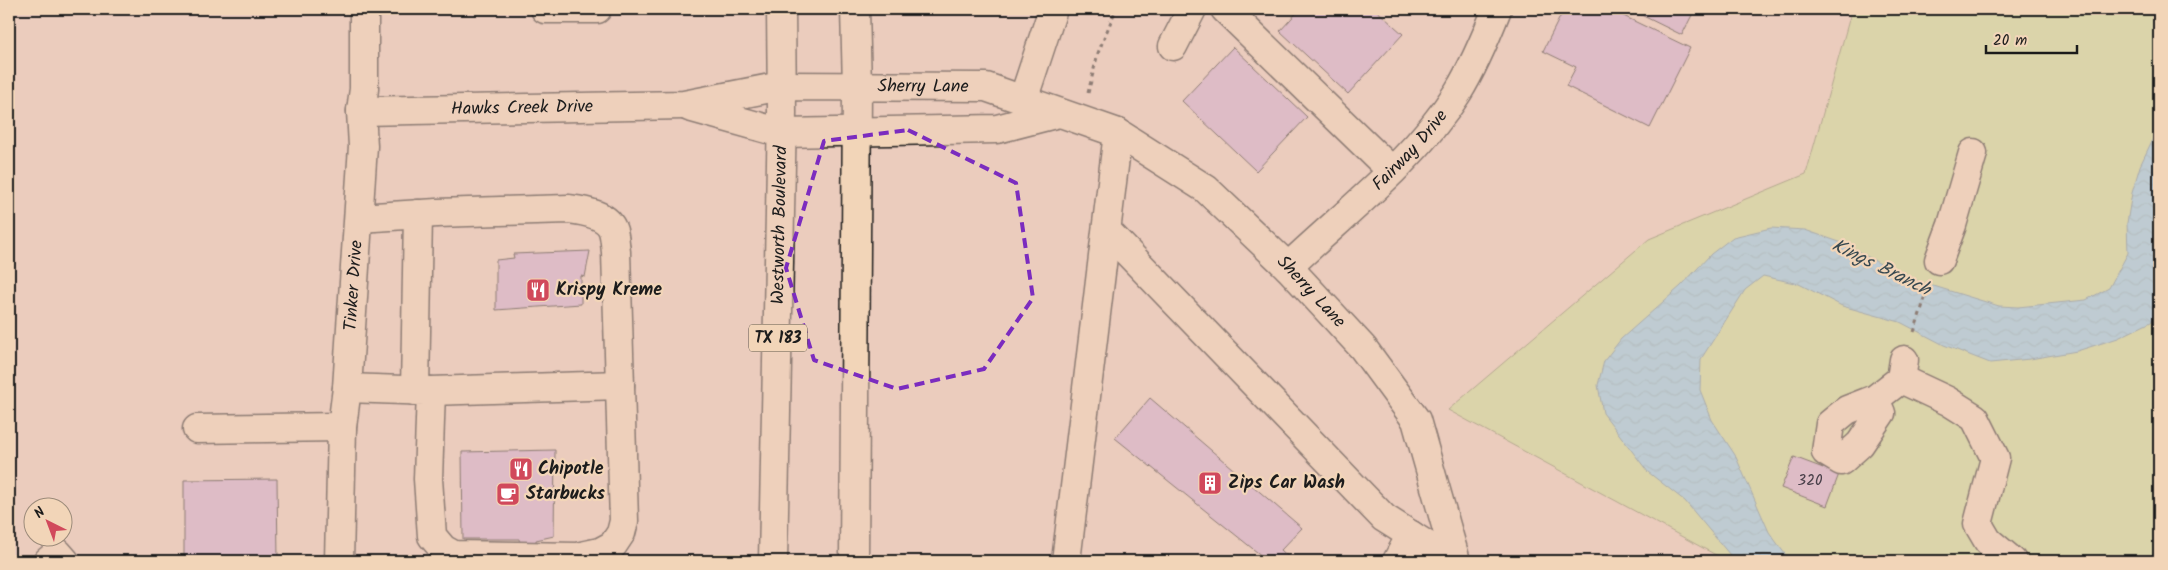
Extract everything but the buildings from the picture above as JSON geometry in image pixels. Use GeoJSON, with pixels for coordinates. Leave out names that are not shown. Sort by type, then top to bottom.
{"type":"FeatureCollection","features":[{"type":"Feature","properties":{"kind":"main road","name":"Tinker Drive"},"geometry":{"type":"LineString","coordinates":[[339,561],[342,427],[347,388],[363,146],[361,111],[364,89],[364,9]]}},
{"type":"Feature","properties":{"kind":"main road"},"geometry":{"type":"LineString","coordinates":[[545,9],[597,9]]}},
{"type":"Feature","properties":{"kind":"main road","name":"Westworth Boulevard"},"geometry":{"type":"LineString","coordinates":[[773,561],[782,133],[781,9]]}},
{"type":"Feature","properties":{"kind":"main road"},"geometry":{"type":"LineString","coordinates":[[854,561],[855,9]]}},
{"type":"Feature","properties":{"kind":"main road"},"geometry":{"type":"LineString","coordinates":[[1023,100],[1054,9]]}},
{"type":"Feature","properties":{"kind":"main road"},"geometry":{"type":"LineString","coordinates":[[1173,46],[1192,9]]}},
{"type":"Feature","properties":{"kind":"main road"},"geometry":{"type":"LineString","coordinates":[[1225,9],[1392,172]]}},
{"type":"Feature","properties":{"kind":"main road","name":"Fairway Drive"},"geometry":{"type":"LineString","coordinates":[[1288,267],[1392,172],[1426,134],[1458,91],[1484,42],[1497,9]]}},
{"type":"Feature","properties":{"kind":"main road","name":"Hawks Creek Drive"},"geometry":{"type":"LineString","coordinates":[[361,111],[684,105],[782,86]]}},
{"type":"Feature","properties":{"kind":"main road","name":"Sherry Lane"},"geometry":{"type":"LineString","coordinates":[[782,86],[986,87],[1118,133],[1206,189],[1288,267],[1363,348],[1416,420],[1454,561]]}},
{"type":"Feature","properties":{"kind":"main road","name":"Hawks Creek Drive"},"geometry":{"type":"LineString","coordinates":[[684,105],[782,133]]}},
{"type":"Feature","properties":{"kind":"main road"},"geometry":{"type":"LineString","coordinates":[[782,133],[997,129],[1070,116]]}},
{"type":"Feature","properties":{"kind":"main road"},"geometry":{"type":"LineString","coordinates":[[1066,561],[1118,133]]}},
{"type":"Feature","properties":{"kind":"main road"},"geometry":{"type":"LineString","coordinates":[[1939,260],[1952,225],[1973,152]]}},
{"type":"Feature","properties":{"kind":"main road"},"geometry":{"type":"LineString","coordinates":[[359,218],[418,214],[569,209],[586,211],[602,218],[613,229],[616,252],[624,521],[611,553],[577,557],[454,554],[443,549],[432,536],[428,488],[429,442],[423,391],[418,214]]}},
{"type":"Feature","properties":{"kind":"main road"},"geometry":{"type":"LineString","coordinates":[[1107,230],[1384,518],[1454,561]]}},
{"type":"Feature","properties":{"kind":"main road"},"geometry":{"type":"LineString","coordinates":[[1875,398],[1902,369],[1975,418],[1995,458],[1978,524],[1988,541],[2012,561]]}},
{"type":"Feature","properties":{"kind":"main road"},"geometry":{"type":"LineString","coordinates":[[347,388],[423,391],[620,385]]}},
{"type":"Feature","properties":{"kind":"main road"},"geometry":{"type":"LineString","coordinates":[[197,430],[342,427]]}},
{"type":"Feature","properties":{"kind":"main road"},"geometry":{"type":"LineString","coordinates":[[1397,561],[1411,535]]}},
{"type":"Feature","properties":{"kind":"main road"},"geometry":{"type":"LineString","coordinates":[[48,561],[58,553],[65,561]]}},
{"type":"Feature","properties":{"kind":"path"},"geometry":{"type":"LineString","coordinates":[[1070,116],[1116,9]]}},
{"type":"Feature","properties":{"kind":"path"},"geometry":{"type":"LineString","coordinates":[[1916,327],[1929,288]]}},
{"type":"Feature","properties":{"kind":"highlighted area"},"geometry":{"type":"Polygon","coordinates":[[[908,130],[1016,183],[1033,298],[984,369],[897,389],[814,360],[786,268],[824,141],[908,130]]]}},
{"type":"Feature","properties":{"kind":"green space"},"geometry":{"type":"Polygon","coordinates":[[[1852,9],[2159,9],[2159,561],[1727,561],[1448,410],[1649,239],[1806,174],[1852,9]]]}},
{"type":"Feature","properties":{"kind":"water","name":"Kings Branch"},"geometry":{"type":"Polygon","coordinates":[[[2159,126],[2159,312],[2151,322],[2118,338],[2077,351],[2030,359],[1990,363],[1944,345],[1900,322],[1842,306],[1799,284],[1763,276],[1745,290],[1701,359],[1700,390],[1712,420],[1735,455],[1769,532],[1790,561],[1735,561],[1685,501],[1648,472],[1603,413],[1598,385],[1604,361],[1621,339],[1681,286],[1711,254],[1733,237],[1771,228],[1805,230],[1845,244],[1882,265],[1914,280],[1999,306],[2018,307],[2086,300],[2109,288],[2128,253],[2127,223],[2132,193],[2140,166],[2159,126]]]}},
{"type":"Feature","properties":{"kind":"place","name":"Krispy Kreme"},"geometry":{"type":"Point","coordinates":[538,290]}},
{"type":"Feature","properties":{"kind":"place","name":"Chipotle"},"geometry":{"type":"Point","coordinates":[521,469]}},
{"type":"Feature","properties":{"kind":"place","name":"Zips Car Wash"},"geometry":{"type":"Point","coordinates":[1210,483]}},
{"type":"Feature","properties":{"kind":"place","name":"Starbucks"},"geometry":{"type":"Point","coordinates":[508,494]}}]}
